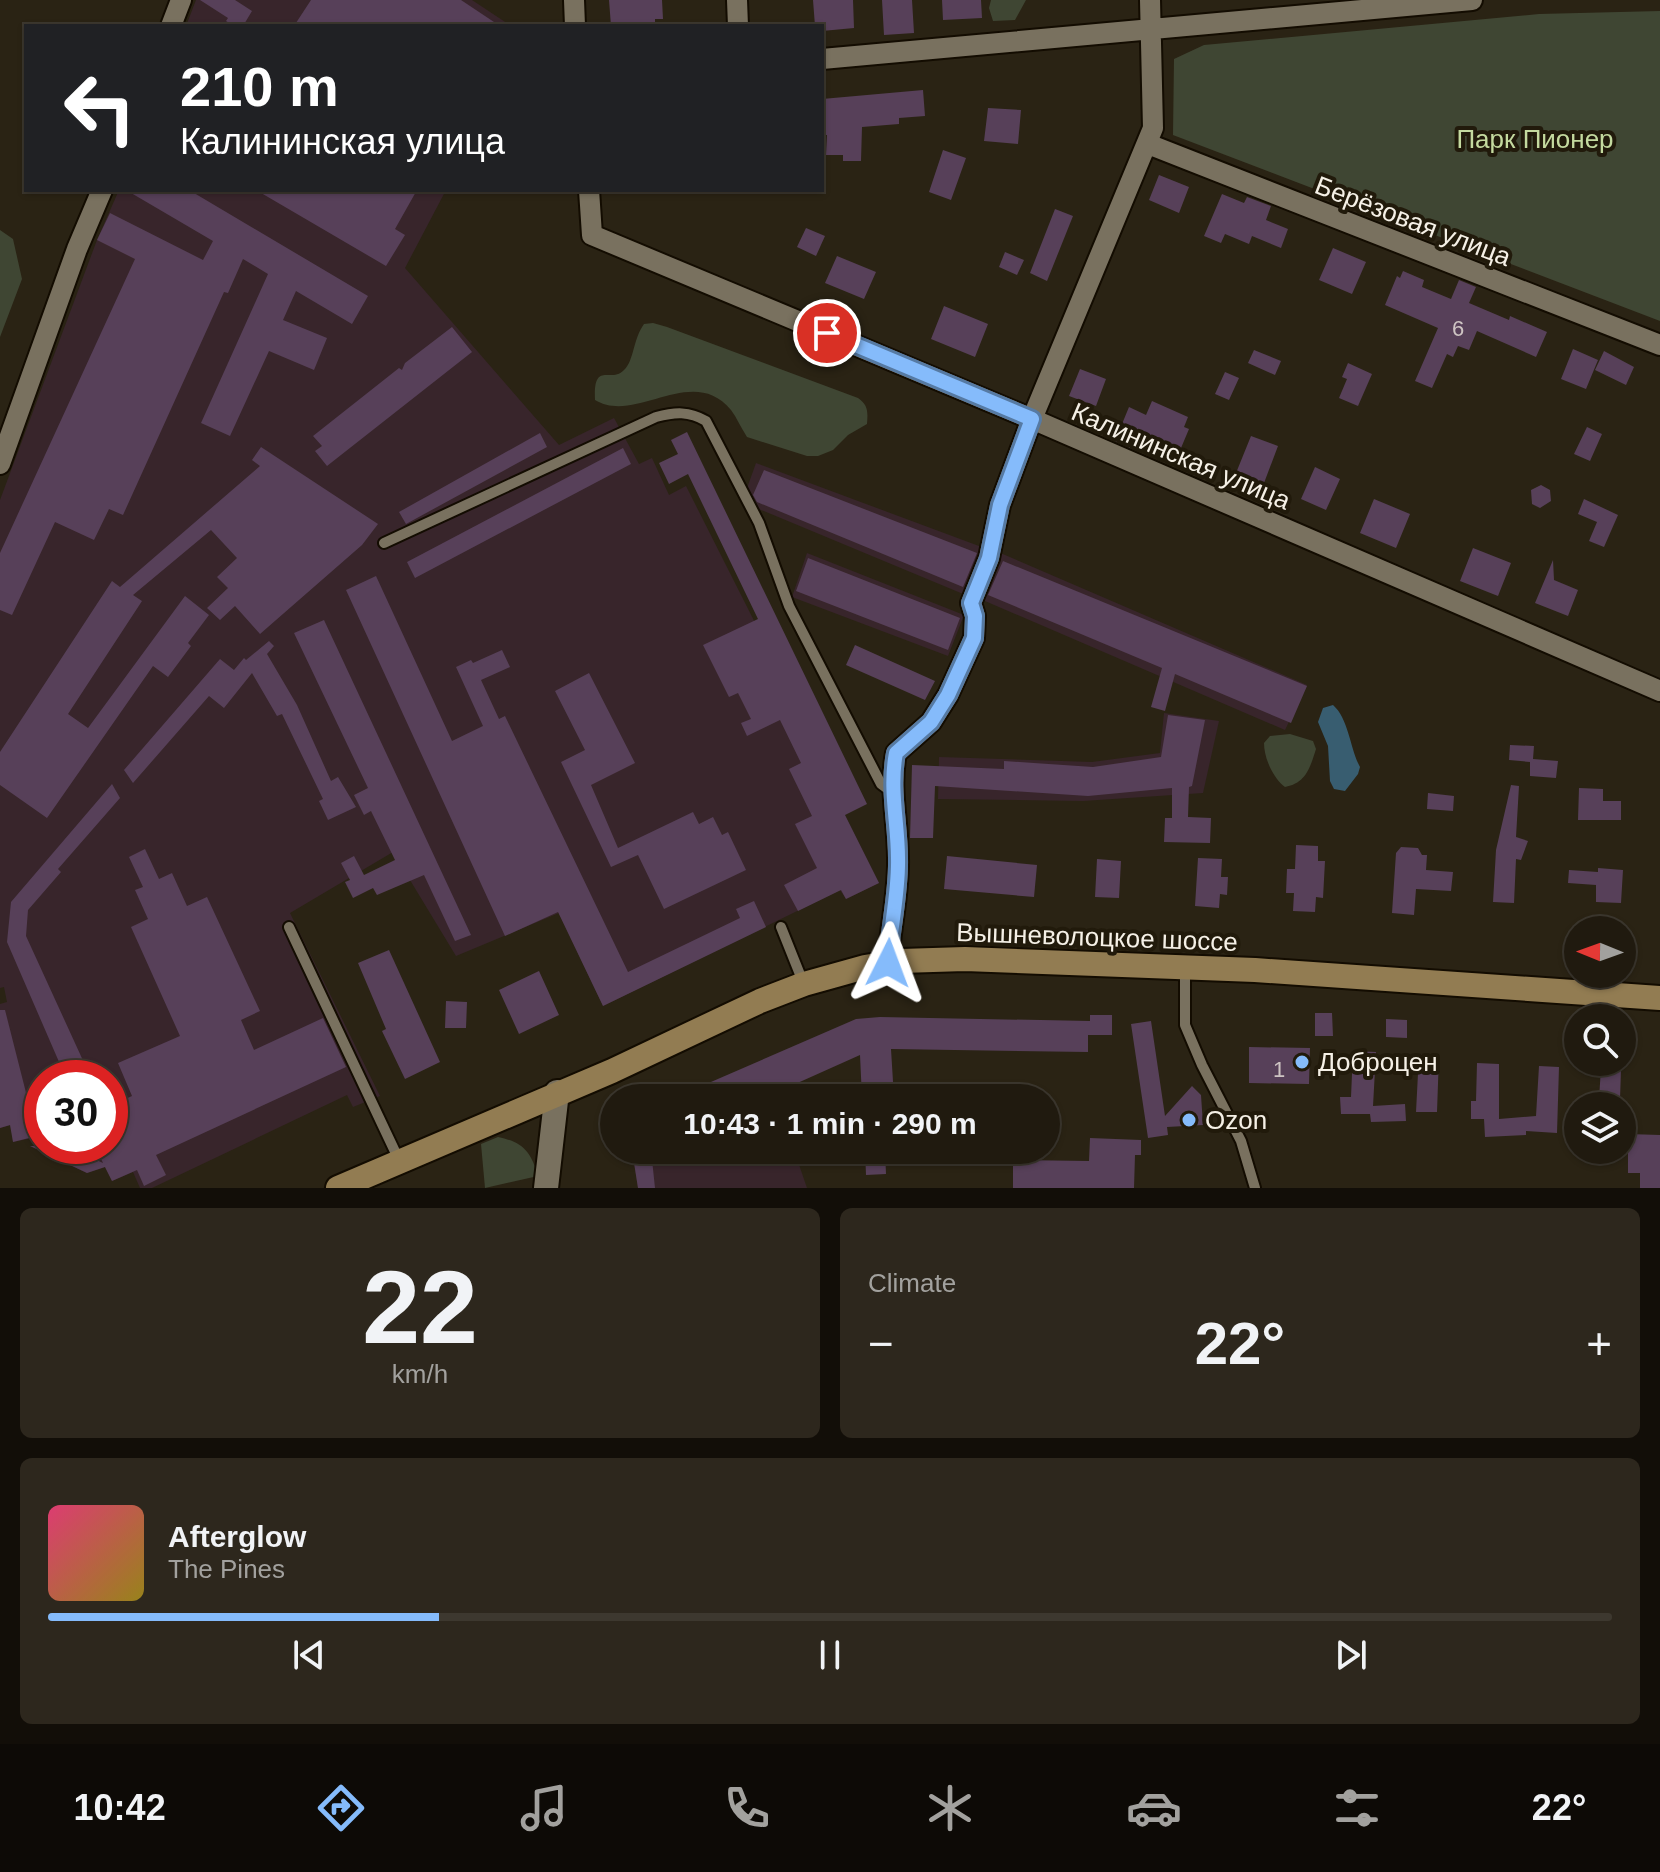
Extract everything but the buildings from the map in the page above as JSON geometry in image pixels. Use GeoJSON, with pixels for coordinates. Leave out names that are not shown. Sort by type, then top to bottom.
{"type":"FeatureCollection","features":[{"type":"Feature","properties":{"kind":"main road","name":"Вышневолоцкое шоссе"},"geometry":{"type":"LineString","coordinates":[[338,1188],[612,1071],[760,1001],[804,984],[888,963],[965,959],[1062,965],[1185,967],[1660,998]]}},
{"type":"Feature","properties":{"kind":"street"},"geometry":{"type":"LineString","coordinates":[[172,24],[181,0]]}},
{"type":"Feature","properties":{"kind":"street"},"geometry":{"type":"LineString","coordinates":[[574,0],[575,24]]}},
{"type":"Feature","properties":{"kind":"street"},"geometry":{"type":"LineString","coordinates":[[737,0],[738,24]]}},
{"type":"Feature","properties":{"kind":"street"},"geometry":{"type":"LineString","coordinates":[[888,963],[898,884],[893,793],[896,753],[931,722],[948,695],[974,638],[975,616],[971,603],[989,558],[1000,505],[1032,419],[1148,144],[1153,128],[1150,0]]}},
{"type":"Feature","properties":{"kind":"street"},"geometry":{"type":"LineString","coordinates":[[824,59],[1472,0]]}},
{"type":"Feature","properties":{"kind":"street","name":"Берёзовая улица"},"geometry":{"type":"LineString","coordinates":[[1148,144],[1660,345]]}},
{"type":"Feature","properties":{"kind":"street"},"geometry":{"type":"LineString","coordinates":[[0,464],[77,249],[101,192]]}},
{"type":"Feature","properties":{"kind":"street","name":"Калининская улица"},"geometry":{"type":"LineString","coordinates":[[589,192],[592,235],[1032,419],[1660,691]]}},
{"type":"Feature","properties":{"kind":"street"},"geometry":{"type":"LineString","coordinates":[[546,1188],[557,1092]]}},
{"type":"Feature","properties":{"kind":"lane"},"geometry":{"type":"LineString","coordinates":[[384,543],[656,417],[670,413],[695,415],[706,421],[759,523],[789,606],[821,670],[881,784],[893,793]]}},
{"type":"Feature","properties":{"kind":"lane"},"geometry":{"type":"LineString","coordinates":[[289,927],[400,1162]]}},
{"type":"Feature","properties":{"kind":"lane"},"geometry":{"type":"LineString","coordinates":[[781,927],[804,984]]}},
{"type":"Feature","properties":{"kind":"lane"},"geometry":{"type":"LineString","coordinates":[[1185,967],[1185,1025],[1241,1141],[1255,1188]]}},
{"type":"Feature","properties":{"kind":"shaded area"},"geometry":{"type":"Polygon","coordinates":[[[196,0],[472,0],[508,24],[187,24],[196,0]]]}},
{"type":"Feature","properties":{"kind":"shaded area"},"geometry":{"type":"Polygon","coordinates":[[[118,192],[445,192],[405,268],[559,445],[614,418],[639,464],[652,458],[669,495],[686,486],[784,680],[837,800],[879,883],[846,899],[840,890],[603,1006],[559,913],[456,956],[393,852],[290,913],[380,1096],[353,1107],[347,1095],[152,1188],[140,1188],[133,1172],[112,1181],[105,1167],[87,1173],[67,1164],[128,1164],[128,1060],[24,1060],[24,1140],[13,1142],[11,1125],[0,1128],[0,1004],[7,1002],[4,987],[0,988],[0,500],[97,240],[118,192]]]}},
{"type":"Feature","properties":{"kind":"shaded area"},"geometry":{"type":"Polygon","coordinates":[[[756,463],[987,549],[968,596],[742,502],[756,463]]]}},
{"type":"Feature","properties":{"kind":"shaded area"},"geometry":{"type":"Polygon","coordinates":[[[998,552],[1307,685],[1285,730],[978,598],[998,552]]]}},
{"type":"Feature","properties":{"kind":"shaded area"},"geometry":{"type":"Polygon","coordinates":[[[807,553],[964,615],[948,656],[792,597],[807,553]]]}},
{"type":"Feature","properties":{"kind":"shaded area"},"geometry":{"type":"Polygon","coordinates":[[[1164,713],[1219,721],[1203,793],[1083,801],[938,799],[939,757],[1092,762],[1160,753],[1164,713]]]}},
{"type":"Feature","properties":{"kind":"shaded area"},"geometry":{"type":"Polygon","coordinates":[[[634,1164],[799,1164],[807,1188],[638,1188],[634,1164]]]}},
{"type":"Feature","properties":{"kind":"green space"},"geometry":{"type":"Polygon","coordinates":[[[991,0],[1026,0],[1015,20],[993,21],[989,8],[991,0]]]}},
{"type":"Feature","properties":{"kind":"green space","name":"Парк Пионер"},"geometry":{"type":"Polygon","coordinates":[[[1660,11],[1660,321],[1173,135],[1174,59],[1204,45],[1539,14],[1660,11]]]}},
{"type":"Feature","properties":{"kind":"green space"},"geometry":{"type":"Polygon","coordinates":[[[0,230],[13,239],[22,279],[0,337],[0,230]]]}},
{"type":"Feature","properties":{"kind":"green space"},"geometry":{"type":"Polygon","coordinates":[[[653,323],[858,398],[867,409],[867,424],[848,435],[833,450],[818,456],[807,456],[747,437],[731,410],[716,397],[699,392],[628,406],[611,406],[595,400],[597,380],[624,370],[644,324],[653,323]]]}},
{"type":"Feature","properties":{"kind":"green space"},"geometry":{"type":"Polygon","coordinates":[[[1290,734],[1313,741],[1316,749],[1302,778],[1285,787],[1270,767],[1264,743],[1270,736],[1290,734]]]}},
{"type":"Feature","properties":{"kind":"green space"},"geometry":{"type":"Polygon","coordinates":[[[498,1137],[524,1149],[538,1176],[485,1188],[481,1144],[498,1137]]]}},
{"type":"Feature","properties":{"kind":"water"},"geometry":{"type":"Polygon","coordinates":[[[1333,705],[1343,718],[1360,767],[1345,791],[1334,789],[1330,781],[1328,746],[1318,722],[1323,708],[1333,705]]]}},
{"type":"Feature","properties":{"kind":"place","name":"Доброцен"},"geometry":{"type":"Point","coordinates":[1302,1062]}},
{"type":"Feature","properties":{"kind":"place","name":"Ozon"},"geometry":{"type":"Point","coordinates":[1189,1120]}},
{"type":"Feature","properties":{"kind":"route"},"geometry":{"type":"LineString","coordinates":[[827,333],[1032,419],[1000,505],[989,558],[971,603],[975,616],[974,638],[948,695],[931,722],[896,753],[893,793],[898,884],[888,963]]}}]}
